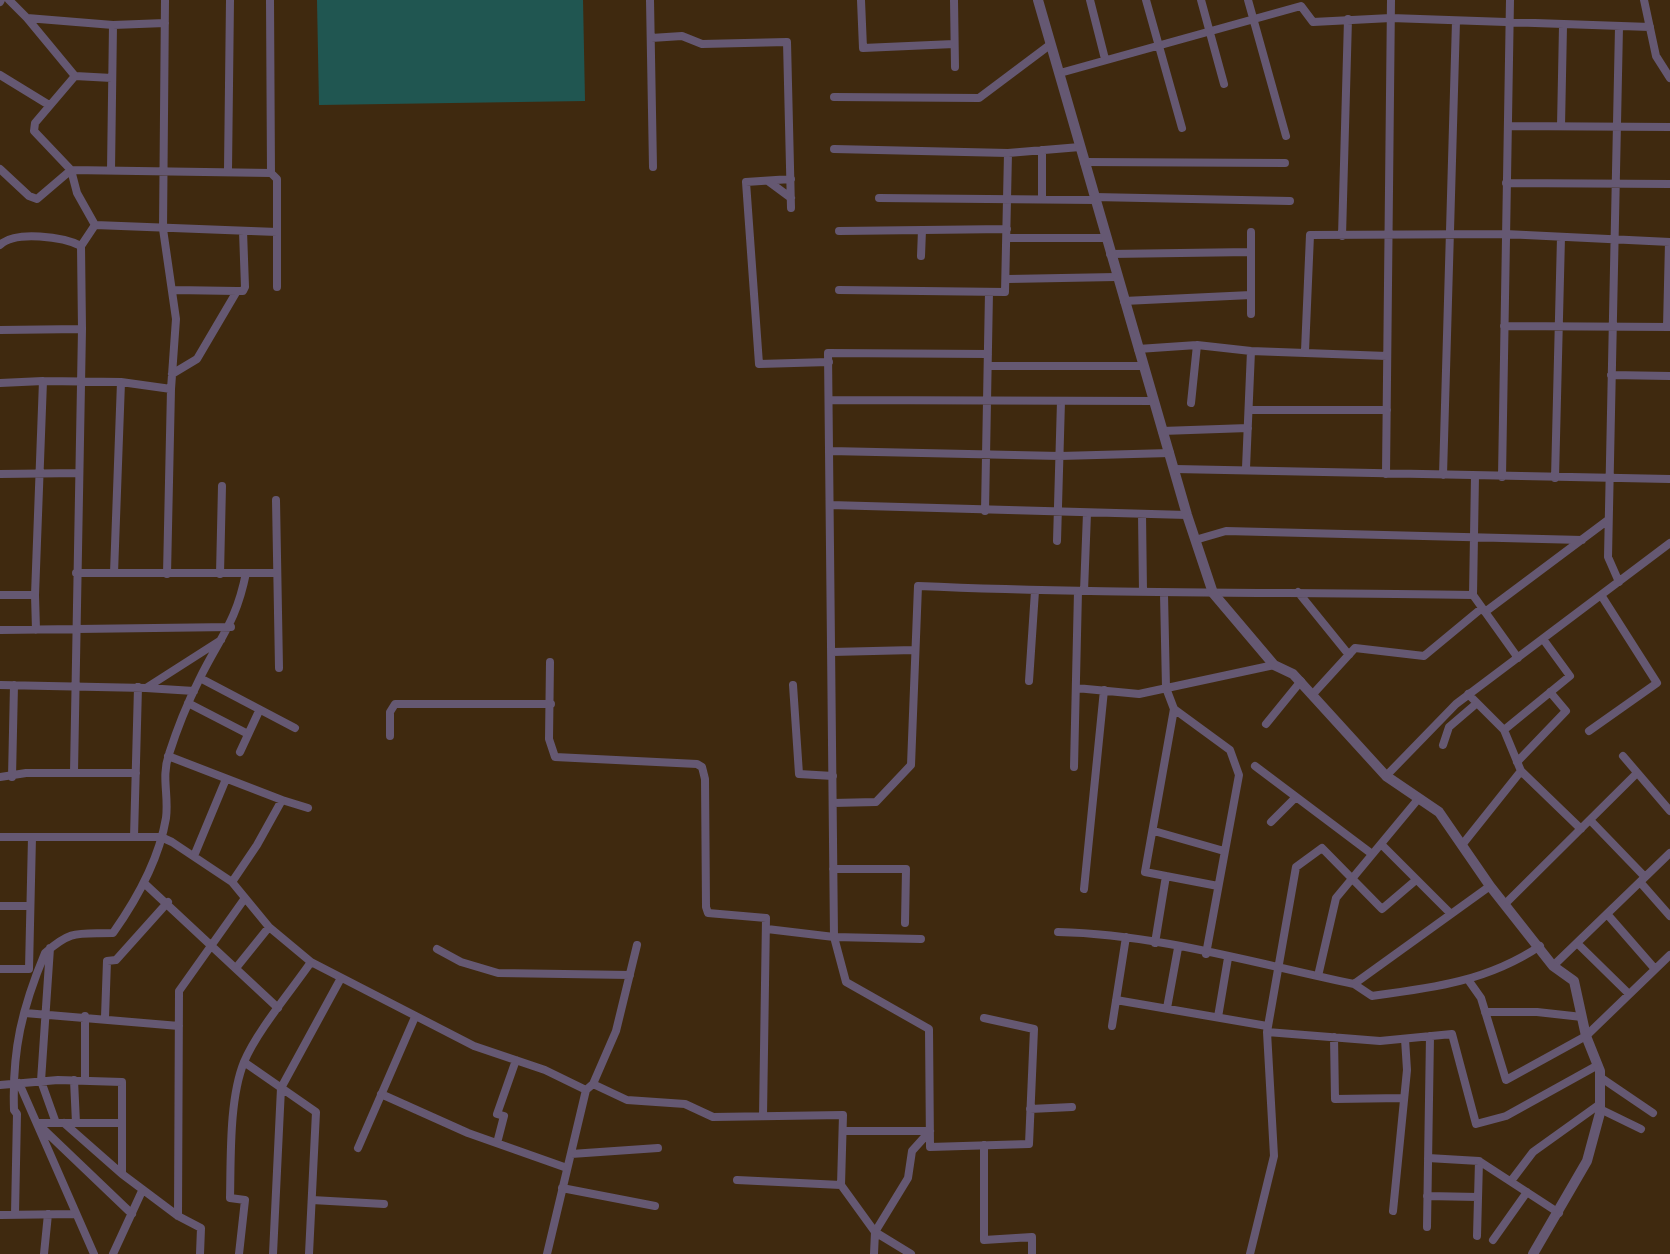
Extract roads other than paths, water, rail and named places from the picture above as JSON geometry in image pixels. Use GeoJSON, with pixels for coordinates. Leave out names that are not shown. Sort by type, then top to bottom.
{"type":"FeatureCollection","features":[{"type":"Feature","properties":{"kind":"street"},"geometry":{"type":"LineString","coordinates":[[9,0],[75,76],[112,78]]}},
{"type":"Feature","properties":{"kind":"street"},"geometry":{"type":"LineString","coordinates":[[165,0],[163,229],[174,289],[176,319],[171,389],[167,574]]}},
{"type":"Feature","properties":{"kind":"street"},"geometry":{"type":"LineString","coordinates":[[228,170],[230,0]]}},
{"type":"Feature","properties":{"kind":"street"},"geometry":{"type":"LineString","coordinates":[[270,0],[271,173]]}},
{"type":"Feature","properties":{"kind":"street"},"geometry":{"type":"LineString","coordinates":[[650,0],[653,167]]}},
{"type":"Feature","properties":{"kind":"street"},"geometry":{"type":"LineString","coordinates":[[861,0],[863,48],[954,44]]}},
{"type":"Feature","properties":{"kind":"street"},"geometry":{"type":"LineString","coordinates":[[954,0],[955,67]]}},
{"type":"Feature","properties":{"kind":"street"},"geometry":{"type":"LineString","coordinates":[[1038,0],[1116,277],[1213,593],[1274,666],[1293,674],[1301,681],[1386,776],[1439,812],[1490,886],[1540,946],[1553,966],[1574,981],[1586,1036],[1598,1065],[1600,1107],[1587,1161],[1533,1254]]}},
{"type":"Feature","properties":{"kind":"street"},"geometry":{"type":"LineString","coordinates":[[1090,0],[1105,59]]}},
{"type":"Feature","properties":{"kind":"street"},"geometry":{"type":"LineString","coordinates":[[1146,0],[1182,128]]}},
{"type":"Feature","properties":{"kind":"street"},"geometry":{"type":"LineString","coordinates":[[1200,0],[1224,84]]}},
{"type":"Feature","properties":{"kind":"street"},"geometry":{"type":"LineString","coordinates":[[1248,0],[1286,136]]}},
{"type":"Feature","properties":{"kind":"street"},"geometry":{"type":"LineString","coordinates":[[1386,474],[1391,0]]}},
{"type":"Feature","properties":{"kind":"street"},"geometry":{"type":"LineString","coordinates":[[1502,477],[1510,0]]}},
{"type":"Feature","properties":{"kind":"street"},"geometry":{"type":"LineString","coordinates":[[1644,0],[1657,56],[1670,78]]}},
{"type":"Feature","properties":{"kind":"street"},"geometry":{"type":"LineString","coordinates":[[1060,73],[1301,6],[1313,22],[1391,18],[1510,20],[1563,26],[1650,27]]}},
{"type":"Feature","properties":{"kind":"street"},"geometry":{"type":"LineString","coordinates":[[27,18],[113,24],[165,23]]}},
{"type":"Feature","properties":{"kind":"street"},"geometry":{"type":"LineString","coordinates":[[1342,236],[1348,19]]}},
{"type":"Feature","properties":{"kind":"street"},"geometry":{"type":"LineString","coordinates":[[1443,475],[1456,21]]}},
{"type":"Feature","properties":{"kind":"street"},"geometry":{"type":"LineString","coordinates":[[111,170],[113,24]]}},
{"type":"Feature","properties":{"kind":"street"},"geometry":{"type":"LineString","coordinates":[[1561,126],[1563,26]]}},
{"type":"Feature","properties":{"kind":"street"},"geometry":{"type":"LineString","coordinates":[[1619,26],[1608,479],[1608,557],[1619,582]]}},
{"type":"Feature","properties":{"kind":"street"},"geometry":{"type":"LineString","coordinates":[[651,38],[682,36],[702,44],[786,42],[792,208]]}},
{"type":"Feature","properties":{"kind":"street"},"geometry":{"type":"LineString","coordinates":[[834,97],[979,98],[1051,44]]}},
{"type":"Feature","properties":{"kind":"street"},"geometry":{"type":"LineString","coordinates":[[0,75],[49,105]]}},
{"type":"Feature","properties":{"kind":"street"},"geometry":{"type":"LineString","coordinates":[[74,772],[76,573],[87,236],[71,170],[34,131],[35,123],[75,76]]}},
{"type":"Feature","properties":{"kind":"street"},"geometry":{"type":"LineString","coordinates":[[1507,126],[1670,127]]}},
{"type":"Feature","properties":{"kind":"street"},"geometry":{"type":"LineString","coordinates":[[834,149],[1008,153],[1080,147]]}},
{"type":"Feature","properties":{"kind":"street"},"geometry":{"type":"LineString","coordinates":[[1042,150],[1042,199]]}},
{"type":"Feature","properties":{"kind":"street"},"geometry":{"type":"LineString","coordinates":[[839,290],[1006,292],[1008,153]]}},
{"type":"Feature","properties":{"kind":"street"},"geometry":{"type":"LineString","coordinates":[[1084,162],[1285,163]]}},
{"type":"Feature","properties":{"kind":"street"},"geometry":{"type":"LineString","coordinates":[[0,169],[37,199],[71,170],[228,170],[271,173],[277,179],[277,286]]}},
{"type":"Feature","properties":{"kind":"street"},"geometry":{"type":"LineString","coordinates":[[791,179],[746,182],[759,364],[829,362]]}},
{"type":"Feature","properties":{"kind":"street"},"geometry":{"type":"LineString","coordinates":[[767,181],[792,198]]}},
{"type":"Feature","properties":{"kind":"street"},"geometry":{"type":"LineString","coordinates":[[1506,183],[1670,184]]}},
{"type":"Feature","properties":{"kind":"street"},"geometry":{"type":"LineString","coordinates":[[879,198],[1290,201]]}},
{"type":"Feature","properties":{"kind":"street"},"geometry":{"type":"LineString","coordinates":[[0,245],[13,237],[87,236],[163,229],[276,232]]}},
{"type":"Feature","properties":{"kind":"street"},"geometry":{"type":"LineString","coordinates":[[839,231],[922,230],[1106,238]]}},
{"type":"Feature","properties":{"kind":"street"},"geometry":{"type":"LineString","coordinates":[[921,256],[922,230]]}},
{"type":"Feature","properties":{"kind":"street"},"geometry":{"type":"LineString","coordinates":[[174,289],[243,291],[243,231]]}},
{"type":"Feature","properties":{"kind":"street"},"geometry":{"type":"LineString","coordinates":[[1251,232],[1251,314]]}},
{"type":"Feature","properties":{"kind":"street"},"geometry":{"type":"LineString","coordinates":[[1305,351],[1310,235],[1387,237],[1505,234],[1614,237],[1669,242],[1669,327],[1504,326]]}},
{"type":"Feature","properties":{"kind":"street"},"geometry":{"type":"LineString","coordinates":[[1555,478],[1561,237]]}},
{"type":"Feature","properties":{"kind":"street"},"geometry":{"type":"LineString","coordinates":[[1110,254],[1251,252]]}},
{"type":"Feature","properties":{"kind":"street"},"geometry":{"type":"LineString","coordinates":[[1008,279],[1116,277]]}},
{"type":"Feature","properties":{"kind":"street"},"geometry":{"type":"LineString","coordinates":[[172,374],[197,359],[237,291]]}},
{"type":"Feature","properties":{"kind":"street"},"geometry":{"type":"LineString","coordinates":[[985,511],[989,292]]}},
{"type":"Feature","properties":{"kind":"street"},"geometry":{"type":"LineString","coordinates":[[1124,301],[1251,295]]}},
{"type":"Feature","properties":{"kind":"street"},"geometry":{"type":"LineString","coordinates":[[0,330],[82,329]]}},
{"type":"Feature","properties":{"kind":"street"},"geometry":{"type":"LineString","coordinates":[[1138,348],[1197,345],[1251,351],[1387,356]]}},
{"type":"Feature","properties":{"kind":"street"},"geometry":{"type":"LineString","coordinates":[[1191,402],[1197,345]]}},
{"type":"Feature","properties":{"kind":"street"},"geometry":{"type":"LineString","coordinates":[[1246,468],[1251,351]]}},
{"type":"Feature","properties":{"kind":"street"},"geometry":{"type":"LineString","coordinates":[[984,1018],[1034,1029],[1028,1144],[930,1147],[929,1029],[846,982],[834,937],[828,353],[988,354]]}},
{"type":"Feature","properties":{"kind":"street"},"geometry":{"type":"LineString","coordinates":[[989,366],[1143,366]]}},
{"type":"Feature","properties":{"kind":"street"},"geometry":{"type":"LineString","coordinates":[[1611,375],[1670,376]]}},
{"type":"Feature","properties":{"kind":"street"},"geometry":{"type":"LineString","coordinates":[[0,383],[81,380],[171,389]]}},
{"type":"Feature","properties":{"kind":"street"},"geometry":{"type":"LineString","coordinates":[[36,631],[43,381]]}},
{"type":"Feature","properties":{"kind":"street"},"geometry":{"type":"LineString","coordinates":[[114,573],[121,382]]}},
{"type":"Feature","properties":{"kind":"street"},"geometry":{"type":"LineString","coordinates":[[830,400],[1153,401]]}},
{"type":"Feature","properties":{"kind":"street"},"geometry":{"type":"LineString","coordinates":[[1058,541],[1061,401]]}},
{"type":"Feature","properties":{"kind":"street"},"geometry":{"type":"LineString","coordinates":[[1249,410],[1387,410]]}},
{"type":"Feature","properties":{"kind":"street"},"geometry":{"type":"LineString","coordinates":[[1162,431],[1248,428]]}},
{"type":"Feature","properties":{"kind":"street"},"geometry":{"type":"LineString","coordinates":[[830,451],[1060,456],[1170,453]]}},
{"type":"Feature","properties":{"kind":"street"},"geometry":{"type":"LineString","coordinates":[[1175,469],[1246,468],[1670,480]]}},
{"type":"Feature","properties":{"kind":"street"},"geometry":{"type":"LineString","coordinates":[[0,474],[79,473]]}},
{"type":"Feature","properties":{"kind":"street"},"geometry":{"type":"LineString","coordinates":[[1475,476],[1473,595],[1518,658]]}},
{"type":"Feature","properties":{"kind":"street"},"geometry":{"type":"LineString","coordinates":[[220,575],[222,486]]}},
{"type":"Feature","properties":{"kind":"street"},"geometry":{"type":"LineString","coordinates":[[276,500],[279,668]]}},
{"type":"Feature","properties":{"kind":"street"},"geometry":{"type":"LineString","coordinates":[[830,505],[1187,515]]}},
{"type":"Feature","properties":{"kind":"street"},"geometry":{"type":"LineString","coordinates":[[1073,767],[1087,513]]}},
{"type":"Feature","properties":{"kind":"street"},"geometry":{"type":"LineString","coordinates":[[1142,514],[1143,592]]}},
{"type":"Feature","properties":{"kind":"street"},"geometry":{"type":"LineString","coordinates":[[1313,694],[1355,648],[1424,656],[1608,520]]}},
{"type":"Feature","properties":{"kind":"street"},"geometry":{"type":"LineString","coordinates":[[1195,540],[1226,531],[1582,540]]}},
{"type":"Feature","properties":{"kind":"street"},"geometry":{"type":"LineString","coordinates":[[1386,776],[1468,694],[1670,543]]}},
{"type":"Feature","properties":{"kind":"street"},"geometry":{"type":"LineString","coordinates":[[76,573],[276,573]]}},
{"type":"Feature","properties":{"kind":"street"},"geometry":{"type":"LineString","coordinates":[[15,1214],[17,1114],[14,1110],[14,1050],[30,990],[50,948],[66,935],[113,933],[144,883],[161,838],[166,808],[163,775],[168,756],[200,678],[231,627],[246,573]]}},
{"type":"Feature","properties":{"kind":"street"},"geometry":{"type":"LineString","coordinates":[[833,803],[876,802],[911,765],[918,586],[1164,594],[1298,592],[1473,595]]}},
{"type":"Feature","properties":{"kind":"street"},"geometry":{"type":"LineString","coordinates":[[1029,681],[1035,591]]}},
{"type":"Feature","properties":{"kind":"street"},"geometry":{"type":"LineString","coordinates":[[1298,592],[1349,655]]}},
{"type":"Feature","properties":{"kind":"street"},"geometry":{"type":"LineString","coordinates":[[1164,594],[1166,688],[1174,709],[1145,872],[1218,886]]}},
{"type":"Feature","properties":{"kind":"street"},"geometry":{"type":"LineString","coordinates":[[0,595],[35,595]]}},
{"type":"Feature","properties":{"kind":"street"},"geometry":{"type":"LineString","coordinates":[[1589,731],[1657,683],[1601,595]]}},
{"type":"Feature","properties":{"kind":"street"},"geometry":{"type":"LineString","coordinates":[[0,630],[231,627]]}},
{"type":"Feature","properties":{"kind":"street"},"geometry":{"type":"LineString","coordinates":[[142,687],[224,638]]}},
{"type":"Feature","properties":{"kind":"street"},"geometry":{"type":"LineString","coordinates":[[1504,730],[1570,676],[1543,639]]}},
{"type":"Feature","properties":{"kind":"street"},"geometry":{"type":"LineString","coordinates":[[832,652],[914,650]]}},
{"type":"Feature","properties":{"kind":"street"},"geometry":{"type":"LineString","coordinates":[[550,662],[548,739],[555,757],[697,764],[702,767],[705,779],[708,913],[766,918],[763,1116]]}},
{"type":"Feature","properties":{"kind":"street"},"geometry":{"type":"LineString","coordinates":[[1076,688],[1139,694],[1274,666]]}},
{"type":"Feature","properties":{"kind":"street"},"geometry":{"type":"LineString","coordinates":[[200,678],[295,728]]}},
{"type":"Feature","properties":{"kind":"street"},"geometry":{"type":"LineString","coordinates":[[1266,724],[1301,681]]}},
{"type":"Feature","properties":{"kind":"street"},"geometry":{"type":"LineString","coordinates":[[0,685],[142,687],[194,691]]}},
{"type":"Feature","properties":{"kind":"street"},"geometry":{"type":"LineString","coordinates":[[12,777],[14,685]]}},
{"type":"Feature","properties":{"kind":"street"},"geometry":{"type":"LineString","coordinates":[[793,685],[799,774],[833,776]]}},
{"type":"Feature","properties":{"kind":"street"},"geometry":{"type":"LineString","coordinates":[[134,837],[142,687]]}},
{"type":"Feature","properties":{"kind":"street"},"geometry":{"type":"LineString","coordinates":[[1084,889],[1104,690]]}},
{"type":"Feature","properties":{"kind":"street"},"geometry":{"type":"LineString","coordinates":[[1517,762],[1566,711],[1550,692]]}},
{"type":"Feature","properties":{"kind":"street"},"geometry":{"type":"LineString","coordinates":[[1468,694],[1504,730],[1521,771],[1581,829]]}},
{"type":"Feature","properties":{"kind":"street"},"geometry":{"type":"LineString","coordinates":[[188,703],[248,734]]}},
{"type":"Feature","properties":{"kind":"street"},"geometry":{"type":"LineString","coordinates":[[1443,745],[1449,727],[1477,703]]}},
{"type":"Feature","properties":{"kind":"street"},"geometry":{"type":"LineString","coordinates":[[390,736],[390,712],[395,704],[551,704]]}},
{"type":"Feature","properties":{"kind":"street"},"geometry":{"type":"LineString","coordinates":[[1174,709],[1230,750],[1239,775],[1206,954]]}},
{"type":"Feature","properties":{"kind":"street"},"geometry":{"type":"LineString","coordinates":[[240,752],[259,711]]}},
{"type":"Feature","properties":{"kind":"street"},"geometry":{"type":"LineString","coordinates":[[168,756],[307,808]]}},
{"type":"Feature","properties":{"kind":"street"},"geometry":{"type":"LineString","coordinates":[[1623,756],[1670,811]]}},
{"type":"Feature","properties":{"kind":"street"},"geometry":{"type":"LineString","coordinates":[[1255,766],[1373,854]]}},
{"type":"Feature","properties":{"kind":"street"},"geometry":{"type":"LineString","coordinates":[[1461,845],[1521,771]]}},
{"type":"Feature","properties":{"kind":"street"},"geometry":{"type":"LineString","coordinates":[[0,777],[26,773],[136,773]]}},
{"type":"Feature","properties":{"kind":"street"},"geometry":{"type":"LineString","coordinates":[[1505,904],[1637,773]]}},
{"type":"Feature","properties":{"kind":"street"},"geometry":{"type":"LineString","coordinates":[[194,856],[226,779]]}},
{"type":"Feature","properties":{"kind":"street"},"geometry":{"type":"LineString","coordinates":[[1271,822],[1296,797]]}},
{"type":"Feature","properties":{"kind":"street"},"geometry":{"type":"LineString","coordinates":[[1318,976],[1336,898],[1419,798]]}},
{"type":"Feature","properties":{"kind":"street"},"geometry":{"type":"LineString","coordinates":[[232,882],[282,800]]}},
{"type":"Feature","properties":{"kind":"street"},"geometry":{"type":"LineString","coordinates":[[1590,820],[1643,880],[1670,916]]}},
{"type":"Feature","properties":{"kind":"street"},"geometry":{"type":"LineString","coordinates":[[1154,831],[1224,851]]}},
{"type":"Feature","properties":{"kind":"street"},"geometry":{"type":"LineString","coordinates":[[0,969],[29,969],[32,836]]}},
{"type":"Feature","properties":{"kind":"street"},"geometry":{"type":"LineString","coordinates":[[0,837],[161,838],[232,882],[269,927],[311,962],[474,1046],[545,1070],[586,1090]]}},
{"type":"Feature","properties":{"kind":"street"},"geometry":{"type":"LineString","coordinates":[[1381,844],[1451,914]]}},
{"type":"Feature","properties":{"kind":"street"},"geometry":{"type":"LineString","coordinates":[[1250,1254],[1274,1156],[1267,1029],[1296,867],[1322,848],[1382,909],[1416,880]]}},
{"type":"Feature","properties":{"kind":"street"},"geometry":{"type":"LineString","coordinates":[[1553,966],[1670,853]]}},
{"type":"Feature","properties":{"kind":"street"},"geometry":{"type":"LineString","coordinates":[[833,869],[906,869],[905,923]]}},
{"type":"Feature","properties":{"kind":"street"},"geometry":{"type":"LineString","coordinates":[[1155,943],[1166,876]]}},
{"type":"Feature","properties":{"kind":"street"},"geometry":{"type":"LineString","coordinates":[[144,883],[168,902],[278,1009]]}},
{"type":"Feature","properties":{"kind":"street"},"geometry":{"type":"LineString","coordinates":[[1354,984],[1490,886]]}},
{"type":"Feature","properties":{"kind":"street"},"geometry":{"type":"LineString","coordinates":[[178,1216],[179,991],[245,898]]}},
{"type":"Feature","properties":{"kind":"street"},"geometry":{"type":"LineString","coordinates":[[105,1017],[107,961],[116,960],[168,902]]}},
{"type":"Feature","properties":{"kind":"street"},"geometry":{"type":"LineString","coordinates":[[0,906],[30,906]]}},
{"type":"Feature","properties":{"kind":"street"},"geometry":{"type":"LineString","coordinates":[[1607,914],[1655,969]]}},
{"type":"Feature","properties":{"kind":"street"},"geometry":{"type":"LineString","coordinates":[[236,968],[269,927]]}},
{"type":"Feature","properties":{"kind":"street"},"geometry":{"type":"LineString","coordinates":[[767,929],[834,937],[921,939]]}},
{"type":"Feature","properties":{"kind":"street"},"geometry":{"type":"LineString","coordinates":[[1058,932],[1106,933],[1318,976],[1354,984],[1372,996],[1469,981],[1518,960],[1540,946]]}},
{"type":"Feature","properties":{"kind":"street"},"geometry":{"type":"LineString","coordinates":[[1112,1026],[1126,937]]}},
{"type":"Feature","properties":{"kind":"street"},"geometry":{"type":"LineString","coordinates":[[1577,943],[1629,995]]}},
{"type":"Feature","properties":{"kind":"street"},"geometry":{"type":"LineString","coordinates":[[547,1254],[586,1090],[593,1084],[616,1031],[637,945]]}},
{"type":"Feature","properties":{"kind":"street"},"geometry":{"type":"LineString","coordinates":[[50,948],[41,1081],[60,1123],[142,1191],[201,1228],[200,1254]]}},
{"type":"Feature","properties":{"kind":"street"},"geometry":{"type":"LineString","coordinates":[[1167,1008],[1178,948]]}},
{"type":"Feature","properties":{"kind":"street"},"geometry":{"type":"LineString","coordinates":[[437,949],[461,962],[498,973],[630,975]]}},
{"type":"Feature","properties":{"kind":"street"},"geometry":{"type":"LineString","coordinates":[[1469,981],[1481,998],[1506,1080],[1586,1036],[1670,955]]}},
{"type":"Feature","properties":{"kind":"street"},"geometry":{"type":"LineString","coordinates":[[1218,1017],[1228,958]]}},
{"type":"Feature","properties":{"kind":"street"},"geometry":{"type":"LineString","coordinates":[[239,1254],[245,1200],[230,1198],[230,1161],[238,1087],[244,1062],[311,962]]}},
{"type":"Feature","properties":{"kind":"street"},"geometry":{"type":"LineString","coordinates":[[273,1254],[281,1088],[341,978]]}},
{"type":"Feature","properties":{"kind":"street"},"geometry":{"type":"LineString","coordinates":[[1116,1000],[1218,1017],[1267,1029],[1334,1037],[1380,1041],[1452,1034],[1476,1124],[1506,1116],[1598,1065]]}},
{"type":"Feature","properties":{"kind":"street"},"geometry":{"type":"LineString","coordinates":[[1485,1012],[1537,1012],[1582,1017]]}},
{"type":"Feature","properties":{"kind":"street"},"geometry":{"type":"LineString","coordinates":[[25,1013],[105,1017],[179,1026]]}},
{"type":"Feature","properties":{"kind":"street"},"geometry":{"type":"LineString","coordinates":[[85,1016],[85,1081]]}},
{"type":"Feature","properties":{"kind":"street"},"geometry":{"type":"LineString","coordinates":[[358,1148],[415,1017]]}},
{"type":"Feature","properties":{"kind":"street"},"geometry":{"type":"LineString","coordinates":[[1427,1227],[1430,1036]]}},
{"type":"Feature","properties":{"kind":"street"},"geometry":{"type":"LineString","coordinates":[[1334,1037],[1335,1099],[1403,1098]]}},
{"type":"Feature","properties":{"kind":"street"},"geometry":{"type":"LineString","coordinates":[[1393,1210],[1407,1070],[1405,1038]]}},
{"type":"Feature","properties":{"kind":"street"},"geometry":{"type":"LineString","coordinates":[[497,1143],[504,1116],[497,1114],[516,1060]]}},
{"type":"Feature","properties":{"kind":"street"},"geometry":{"type":"LineString","coordinates":[[244,1062],[316,1112],[309,1254]]}},
{"type":"Feature","properties":{"kind":"street"},"geometry":{"type":"LineString","coordinates":[[1600,1077],[1653,1113]]}},
{"type":"Feature","properties":{"kind":"street"},"geometry":{"type":"LineString","coordinates":[[0,1085],[74,1080],[122,1082],[122,1174]]}},
{"type":"Feature","properties":{"kind":"street"},"geometry":{"type":"LineString","coordinates":[[74,1080],[76,1123]]}},
{"type":"Feature","properties":{"kind":"street"},"geometry":{"type":"LineString","coordinates":[[16,1084],[37,1123],[94,1254]]}},
{"type":"Feature","properties":{"kind":"street"},"geometry":{"type":"LineString","coordinates":[[593,1084],[627,1100],[685,1104],[713,1117],[843,1115],[841,1185],[875,1232],[911,1254]]}},
{"type":"Feature","properties":{"kind":"street"},"geometry":{"type":"LineString","coordinates":[[381,1094],[497,1143],[567,1168]]}},
{"type":"Feature","properties":{"kind":"street"},"geometry":{"type":"LineString","coordinates":[[1030,1109],[1072,1107]]}},
{"type":"Feature","properties":{"kind":"street"},"geometry":{"type":"LineString","coordinates":[[1600,1107],[1641,1129]]}},
{"type":"Feature","properties":{"kind":"street"},"geometry":{"type":"LineString","coordinates":[[1511,1181],[1532,1152],[1600,1107]]}},
{"type":"Feature","properties":{"kind":"street"},"geometry":{"type":"LineString","coordinates":[[37,1123],[122,1123]]}},
{"type":"Feature","properties":{"kind":"street"},"geometry":{"type":"LineString","coordinates":[[37,1123],[132,1214]]}},
{"type":"Feature","properties":{"kind":"street"},"geometry":{"type":"LineString","coordinates":[[843,1131],[930,1130]]}},
{"type":"Feature","properties":{"kind":"street"},"geometry":{"type":"LineString","coordinates":[[874,1254],[875,1232],[908,1178],[912,1151],[930,1130]]}},
{"type":"Feature","properties":{"kind":"street"},"geometry":{"type":"LineString","coordinates":[[985,1145],[984,1240],[1032,1237],[1032,1254]]}},
{"type":"Feature","properties":{"kind":"street"},"geometry":{"type":"LineString","coordinates":[[571,1154],[658,1148]]}},
{"type":"Feature","properties":{"kind":"street"},"geometry":{"type":"LineString","coordinates":[[1428,1158],[1479,1161],[1559,1213]]}},
{"type":"Feature","properties":{"kind":"street"},"geometry":{"type":"LineString","coordinates":[[1477,1236],[1479,1161]]}},
{"type":"Feature","properties":{"kind":"street"},"geometry":{"type":"LineString","coordinates":[[737,1180],[841,1185]]}},
{"type":"Feature","properties":{"kind":"street"},"geometry":{"type":"LineString","coordinates":[[562,1188],[655,1206]]}},
{"type":"Feature","properties":{"kind":"street"},"geometry":{"type":"LineString","coordinates":[[113,1254],[142,1191]]}},
{"type":"Feature","properties":{"kind":"street"},"geometry":{"type":"LineString","coordinates":[[1493,1240],[1527,1192]]}},
{"type":"Feature","properties":{"kind":"street"},"geometry":{"type":"LineString","coordinates":[[1427,1196],[1478,1197]]}},
{"type":"Feature","properties":{"kind":"street"},"geometry":{"type":"LineString","coordinates":[[312,1200],[384,1204]]}},
{"type":"Feature","properties":{"kind":"street"},"geometry":{"type":"LineString","coordinates":[[44,1254],[48,1214]]}},
{"type":"Feature","properties":{"kind":"street"},"geometry":{"type":"LineString","coordinates":[[0,1215],[76,1214]]}},
{"type":"Feature","properties":{"kind":"water"},"geometry":{"type":"Polygon","coordinates":[[[317,0],[583,0],[585,101],[319,105],[317,0]]]}}]}
